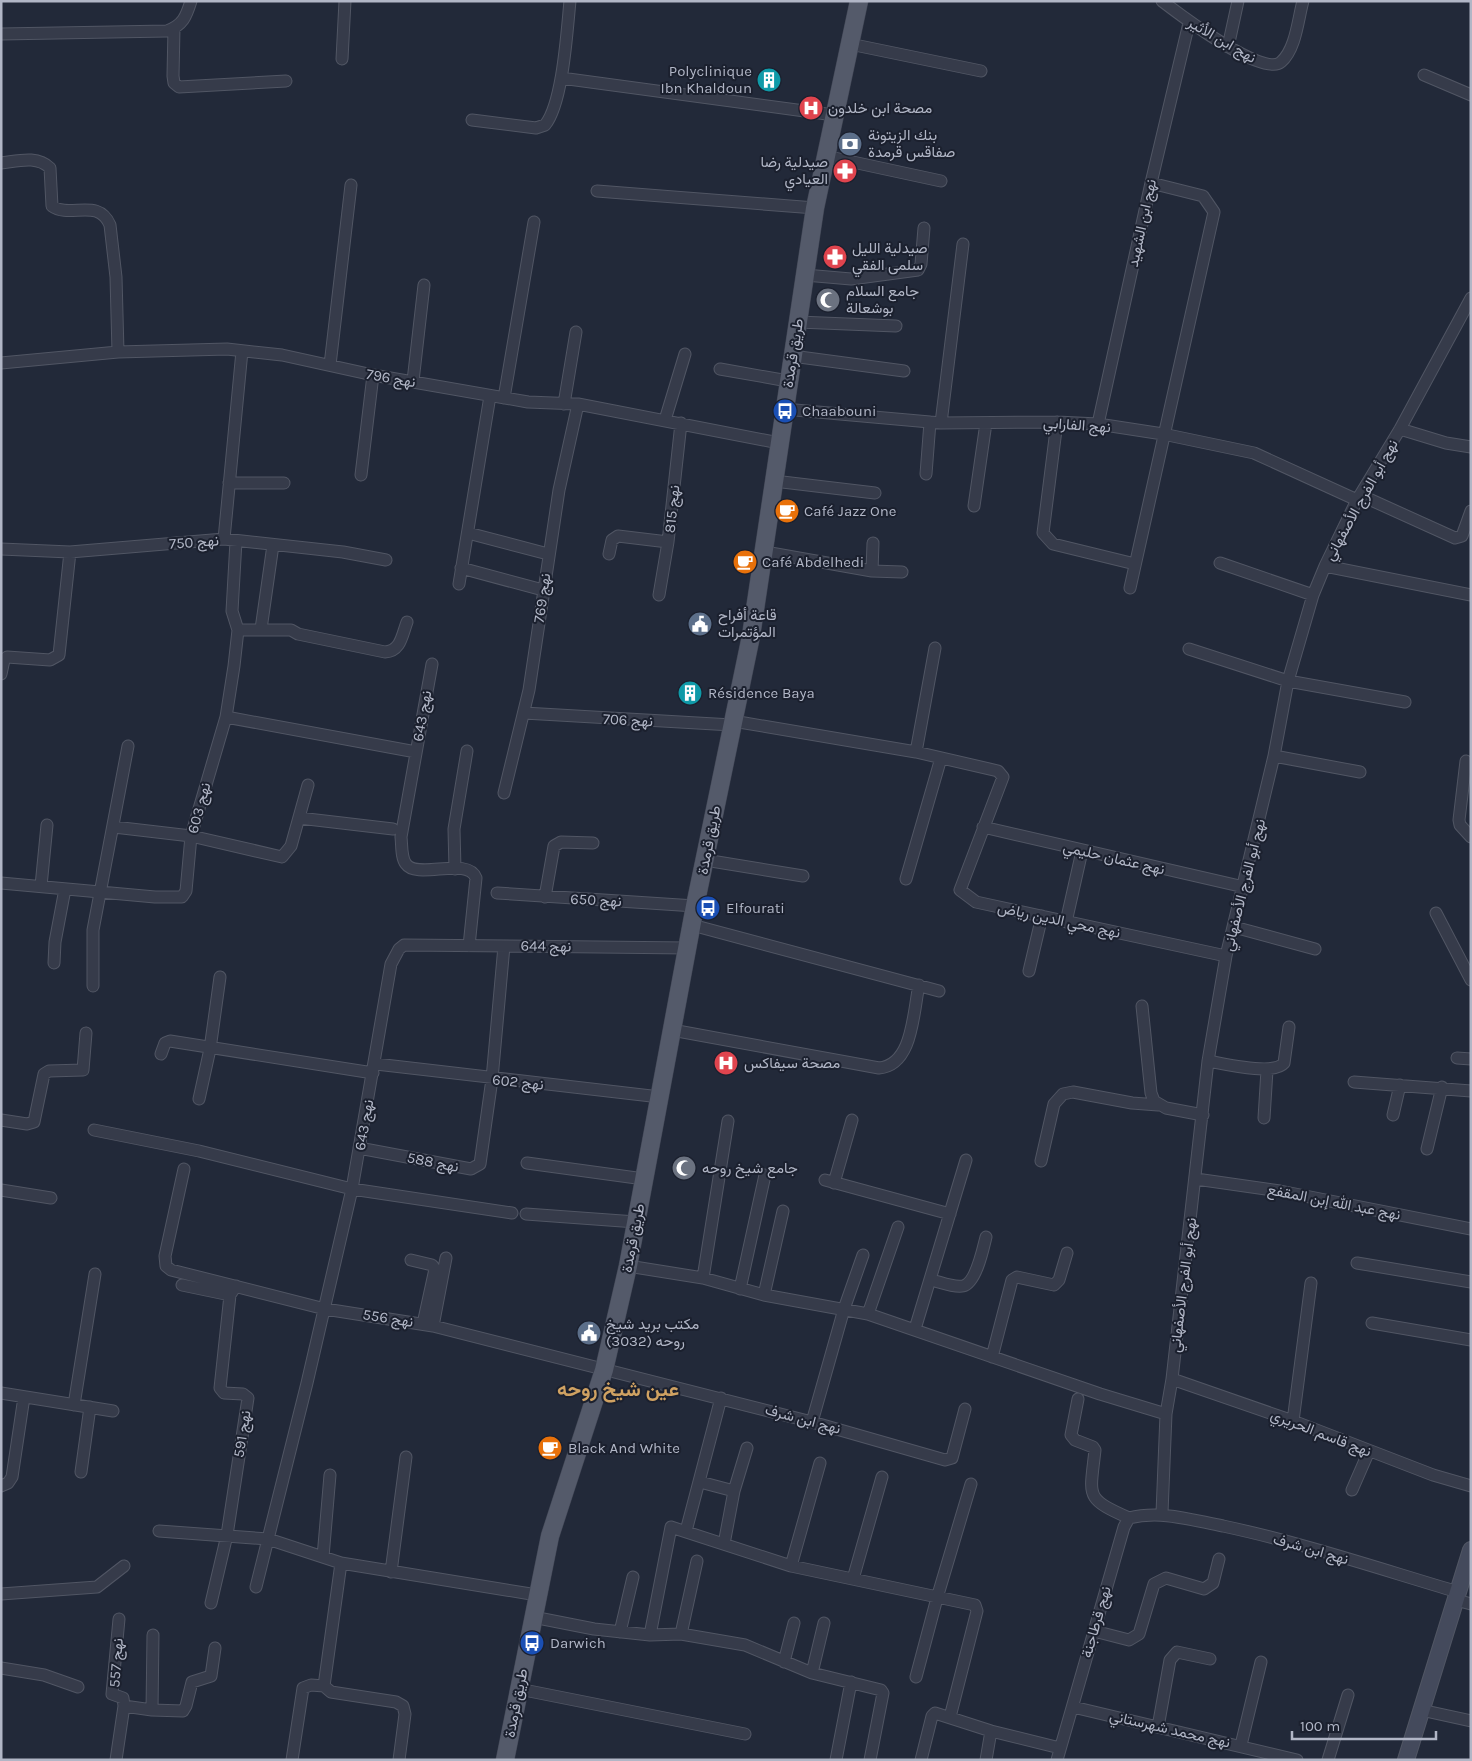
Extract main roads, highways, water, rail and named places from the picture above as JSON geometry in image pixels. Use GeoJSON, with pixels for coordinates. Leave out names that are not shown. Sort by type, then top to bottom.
{"type":"FeatureCollection","features":[{"type":"Feature","properties":{"kind":"main road","name":"طريق قرمدة"},"geometry":{"type":"LineString","coordinates":[[505,1760],[537,1595],[560,1502],[604,1370],[628,1266],[695,906],[751,636],[815,208],[858,1]]}},
{"type":"Feature","properties":{"kind":"main road"},"geometry":{"type":"LineString","coordinates":[[1406,1760],[1421,1710],[1461,1599],[1471,1550]]}},
{"type":"Feature","properties":{"kind":"place","name":"Polyclinique Ibn Khaldoun"},"geometry":{"type":"Point","coordinates":[769,80]}},
{"type":"Feature","properties":{"kind":"place","name":"مصحة ابن خلدون"},"geometry":{"type":"Point","coordinates":[811,108]}},
{"type":"Feature","properties":{"kind":"place","name":"بنك الزيتونة صفاقس قرمدة"},"geometry":{"type":"Point","coordinates":[850,144]}},
{"type":"Feature","properties":{"kind":"place","name":"صيدلية رضا العيادي"},"geometry":{"type":"Point","coordinates":[845,171]}},
{"type":"Feature","properties":{"kind":"place","name":"صيدلية الليل سلمى الفقي"},"geometry":{"type":"Point","coordinates":[835,257]}},
{"type":"Feature","properties":{"kind":"place","name":"جامع السلام بوشعالة"},"geometry":{"type":"Point","coordinates":[828,300]}},
{"type":"Feature","properties":{"kind":"place","name":"Chaabouni"},"geometry":{"type":"Point","coordinates":[785,411]}},
{"type":"Feature","properties":{"kind":"place","name":"Café Jazz One"},"geometry":{"type":"Point","coordinates":[787,511]}},
{"type":"Feature","properties":{"kind":"place","name":"Café Abdelhedi"},"geometry":{"type":"Point","coordinates":[745,562]}},
{"type":"Feature","properties":{"kind":"place","name":"قاعة أفراح المؤتمرات"},"geometry":{"type":"Point","coordinates":[700,624]}},
{"type":"Feature","properties":{"kind":"place","name":"Résidence Baya"},"geometry":{"type":"Point","coordinates":[690,693]}},
{"type":"Feature","properties":{"kind":"place","name":"Elfourati"},"geometry":{"type":"Point","coordinates":[708,908]}},
{"type":"Feature","properties":{"kind":"place","name":"مصحة سيفاكس"},"geometry":{"type":"Point","coordinates":[726,1063]}},
{"type":"Feature","properties":{"kind":"place","name":"جامع شيخ روحه"},"geometry":{"type":"Point","coordinates":[684,1168]}},
{"type":"Feature","properties":{"kind":"place","name":"مكتب بريد شيخ روحه (3032)"},"geometry":{"type":"Point","coordinates":[589,1333]}},
{"type":"Feature","properties":{"kind":"place","name":"Black And White"},"geometry":{"type":"Point","coordinates":[550,1448]}},
{"type":"Feature","properties":{"kind":"place","name":"Darwich"},"geometry":{"type":"Point","coordinates":[532,1643]}},
{"type":"Feature","properties":{"kind":"district","name":"عين شيخ روحه"},"geometry":{"type":"Point","coordinates":[618,1389]}}]}
